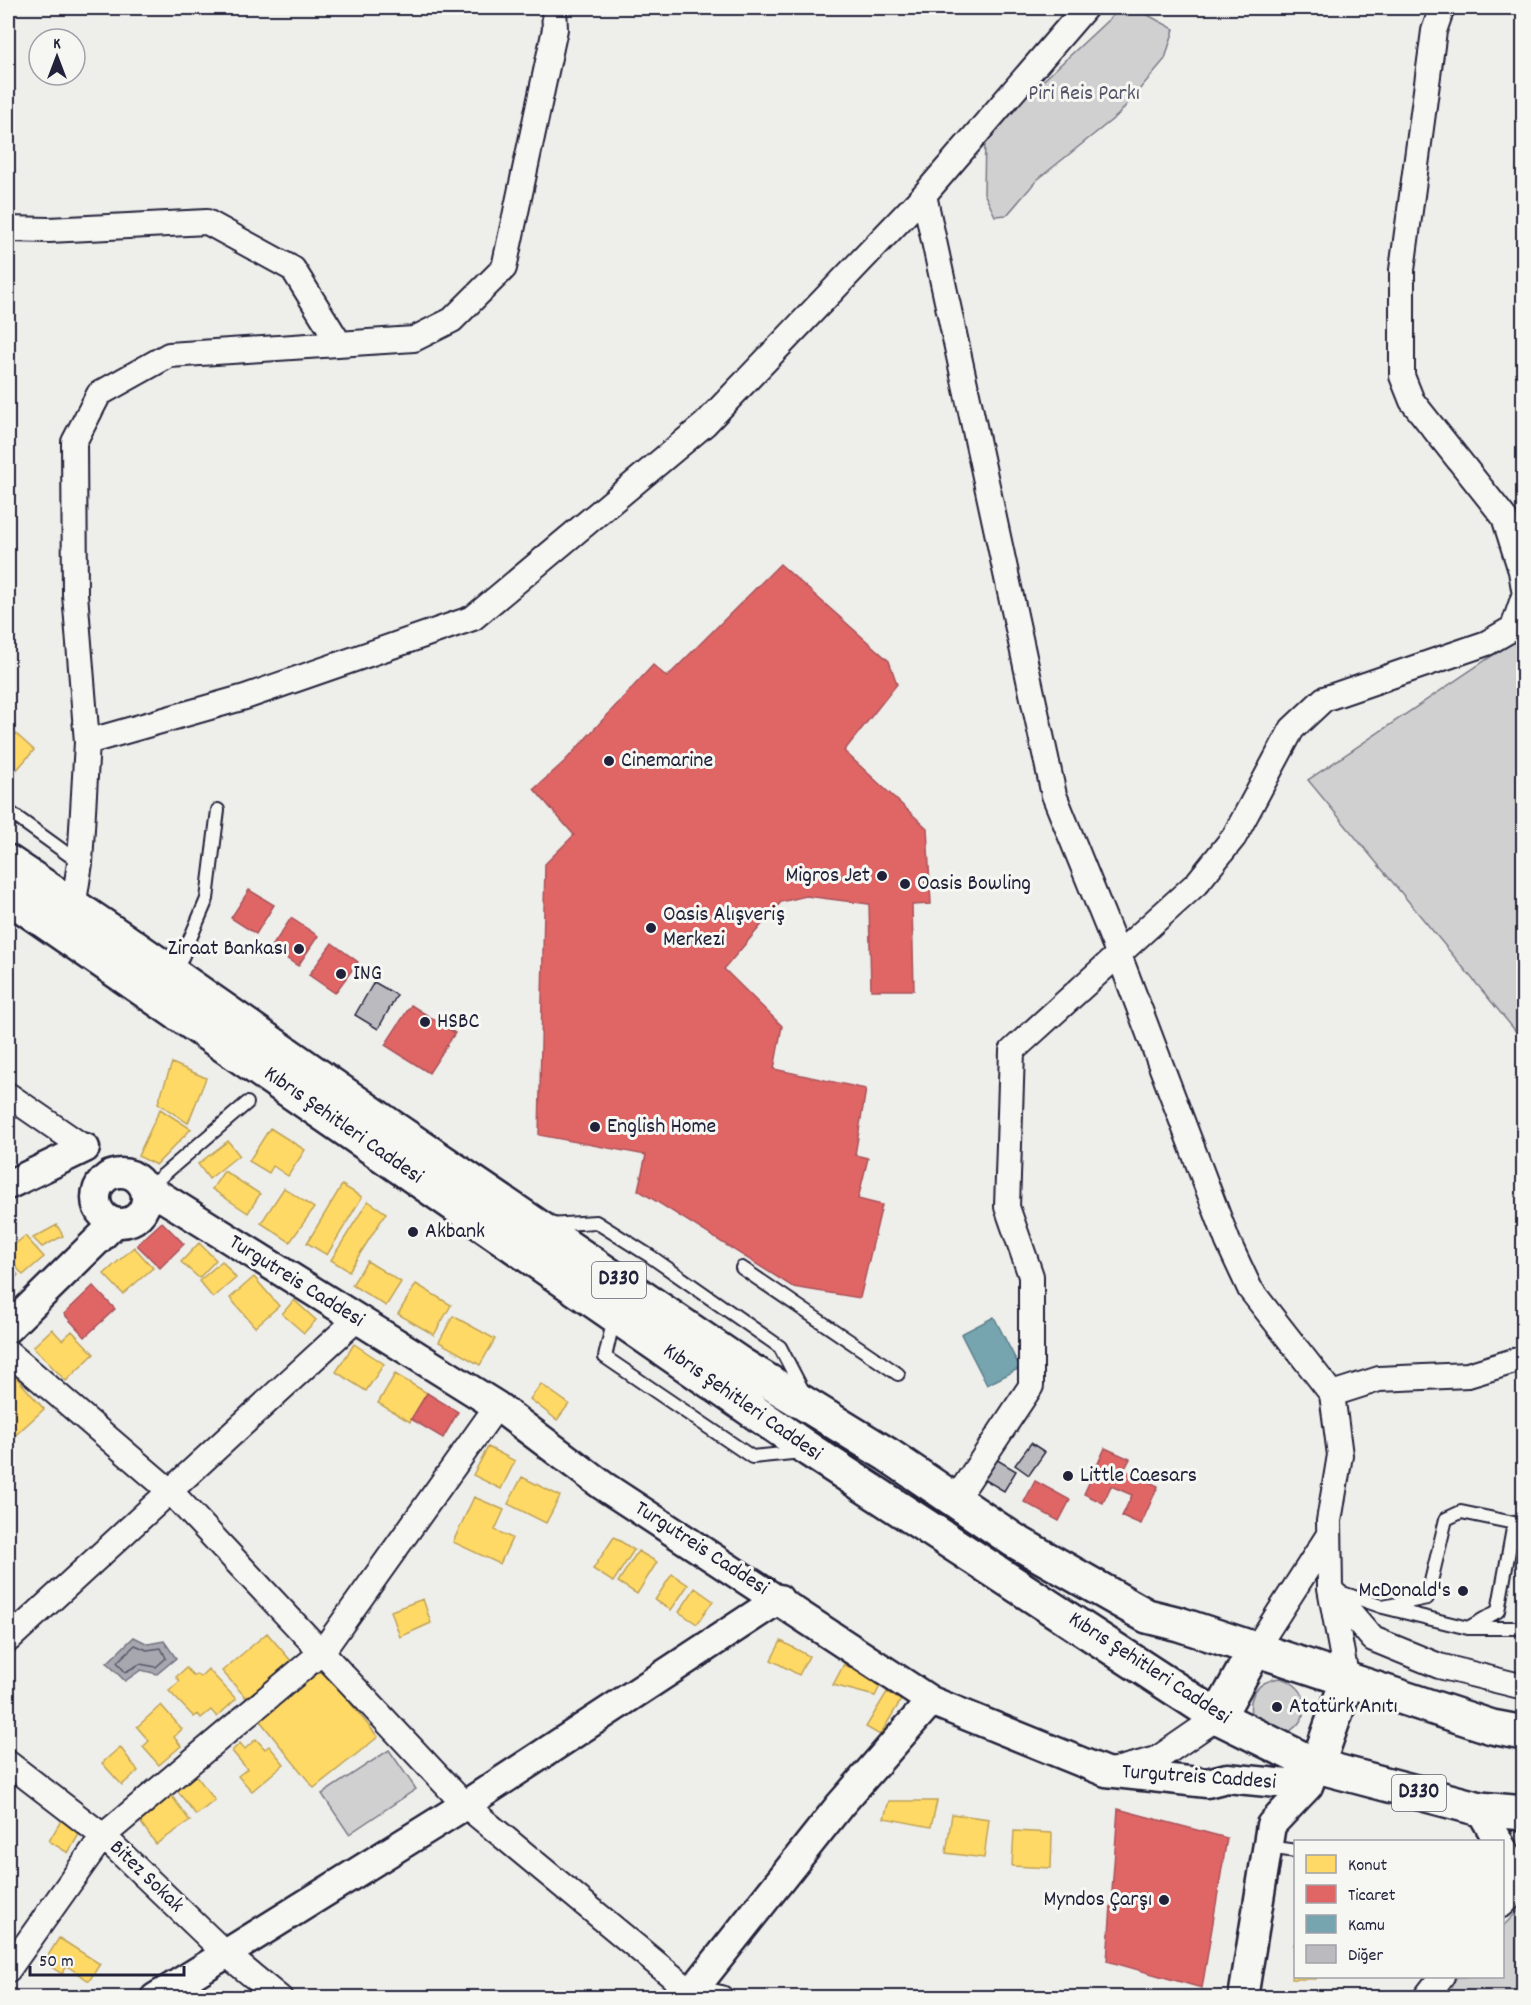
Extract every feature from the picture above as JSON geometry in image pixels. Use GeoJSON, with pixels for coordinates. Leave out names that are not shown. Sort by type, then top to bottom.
{"type":"FeatureCollection","features":[{"type":"Feature","properties":{"kind":"highway","name":"Kıbrıs Şehitleri Caddesi"},"geometry":{"type":"LineString","coordinates":[[8,862],[740,1364],[888,1455],[954,1502],[1015,1541],[1147,1616],[1347,1682],[1492,1727],[1524,1733]]}},
{"type":"Feature","properties":{"kind":"highway","name":"Kıbrıs Şehitleri Caddesi"},"geometry":{"type":"LineString","coordinates":[[8,896],[811,1451],[1312,1776],[1480,1809],[1524,1813]]}},
{"type":"Feature","properties":{"kind":"highway"},"geometry":{"type":"LineString","coordinates":[[1218,1717],[1255,1650]]}},
{"type":"Feature","properties":{"kind":"highway"},"geometry":{"type":"LineString","coordinates":[[1312,1776],[1347,1682]]}},
{"type":"Feature","properties":{"kind":"street"},"geometry":{"type":"LineString","coordinates":[[74,908],[80,863],[87,742],[75,594],[74,442],[99,394],[169,355],[414,339],[452,320],[504,268],[555,29],[554,8]]}},
{"type":"Feature","properties":{"kind":"street"},"geometry":{"type":"LineString","coordinates":[[87,742],[245,698],[473,618],[705,424],[924,195],[1085,8]]}},
{"type":"Feature","properties":{"kind":"street"},"geometry":{"type":"LineString","coordinates":[[1442,8],[1434,31],[1402,270],[1402,376],[1412,401],[1504,517],[1519,548],[1524,589]]}},
{"type":"Feature","properties":{"kind":"street"},"geometry":{"type":"LineString","coordinates":[[924,195],[1054,795],[1119,955],[1228,1242],[1250,1289],[1332,1394],[1340,1455],[1328,1536],[1330,1588],[1347,1682]]}},
{"type":"Feature","properties":{"kind":"street"},"geometry":{"type":"LineString","coordinates":[[8,229],[49,230],[207,222],[293,269],[339,343]]}},
{"type":"Feature","properties":{"kind":"street"},"geometry":{"type":"LineString","coordinates":[[954,1502],[1030,1386],[1031,1276],[1007,1207],[1012,1051],[1197,884],[1234,837],[1292,729],[1324,699],[1487,643],[1513,628],[1524,596]]}},
{"type":"Feature","properties":{"kind":"street"},"geometry":{"type":"LineString","coordinates":[[8,1095],[85,1148],[102,1209]]}},
{"type":"Feature","properties":{"kind":"street"},"geometry":{"type":"LineString","coordinates":[[8,1185],[85,1148]]}},
{"type":"Feature","properties":{"kind":"street","name":"Turgutreis Caddesi"},"geometry":{"type":"LineString","coordinates":[[85,1148],[145,1191],[497,1406],[602,1485],[779,1599],[931,1701],[1106,1772],[1207,1783],[1227,1778],[1312,1776]]}},
{"type":"Feature","properties":{"kind":"street"},"geometry":{"type":"LineString","coordinates":[[8,1328],[86,1251],[102,1209],[101,1182],[114,1173],[145,1191],[132,1221],[102,1209]]}},
{"type":"Feature","properties":{"kind":"street"},"geometry":{"type":"LineString","coordinates":[[8,1640],[357,1319]]}},
{"type":"Feature","properties":{"kind":"street"},"geometry":{"type":"LineString","coordinates":[[8,1352],[171,1492],[465,1805],[689,1995],[721,1998]]}},
{"type":"Feature","properties":{"kind":"street"},"geometry":{"type":"LineString","coordinates":[[1332,1394],[1379,1379],[1468,1375],[1524,1358]]}},
{"type":"Feature","properties":{"kind":"street"},"geometry":{"type":"LineString","coordinates":[[8,1970],[103,1836],[322,1652],[497,1406]]}},
{"type":"Feature","properties":{"kind":"street"},"geometry":{"type":"LineString","coordinates":[[1255,1650],[1328,1536]]}},
{"type":"Feature","properties":{"kind":"street"},"geometry":{"type":"LineString","coordinates":[[1330,1588],[1373,1639],[1439,1666],[1524,1687]]}},
{"type":"Feature","properties":{"kind":"street"},"geometry":{"type":"LineString","coordinates":[[155,1998],[465,1805],[779,1599]]}},
{"type":"Feature","properties":{"kind":"street"},"geometry":{"type":"LineString","coordinates":[[689,1995],[840,1805],[931,1701]]}},
{"type":"Feature","properties":{"kind":"street"},"geometry":{"type":"LineString","coordinates":[[1106,1772],[1157,1759],[1218,1717]]}},
{"type":"Feature","properties":{"kind":"street","name":"Bitez Sokak"},"geometry":{"type":"LineString","coordinates":[[8,1763],[103,1836],[226,1954],[279,1998]]}},
{"type":"Feature","properties":{"kind":"street"},"geometry":{"type":"LineString","coordinates":[[1243,1998],[1271,1825],[1312,1776]]}},
{"type":"Feature","properties":{"kind":"street"},"geometry":{"type":"LineString","coordinates":[[1480,1809],[1499,1840]]}},
{"type":"Feature","properties":{"kind":"street"},"geometry":{"type":"LineString","coordinates":[[1504,1904],[1510,1897],[1509,1856]]}},
{"type":"Feature","properties":{"kind":"street"},"geometry":{"type":"LineString","coordinates":[[1425,1998],[1441,1978]]}},
{"type":"Feature","properties":{"kind":"lane"},"geometry":{"type":"LineString","coordinates":[[174,975],[207,899],[218,810]]}},
{"type":"Feature","properties":{"kind":"lane"},"geometry":{"type":"LineString","coordinates":[[8,811],[80,863]]}},
{"type":"Feature","properties":{"kind":"lane"},"geometry":{"type":"LineString","coordinates":[[145,1191],[247,1103]]}},
{"type":"Feature","properties":{"kind":"lane"},"geometry":{"type":"LineString","coordinates":[[742,1268],[898,1374]]}},
{"type":"Feature","properties":{"kind":"lane"},"geometry":{"type":"LineString","coordinates":[[1383,1607],[1427,1598],[1446,1519],[1461,1512],[1514,1522],[1498,1611],[1468,1628]]}},
{"type":"Feature","properties":{"kind":"lane"},"geometry":{"type":"LineString","coordinates":[[1330,1588],[1383,1607],[1468,1628],[1524,1628]]}},
{"type":"Feature","properties":{"kind":"lane"},"geometry":{"type":"LineString","coordinates":[[1268,1846],[1294,1851]]}},
{"type":"Feature","properties":{"kind":"green space","name":"Piri Reis Parkı"},"geometry":{"type":"Polygon","coordinates":[[[1121,8],[1135,8],[1174,29],[1165,59],[1118,115],[1037,180],[1007,215],[995,216],[984,193],[985,135],[1121,8]]]}},
{"type":"Feature","properties":{"kind":"green space"},"geometry":{"type":"Polygon","coordinates":[[[1523,635],[1523,1040],[1308,780],[1523,635]]]}},
{"type":"Feature","properties":{"kind":"green space"},"geometry":{"type":"Polygon","coordinates":[[[1280,1678],[1298,1688],[1305,1703],[1302,1719],[1287,1733],[1251,1715],[1250,1708],[1253,1695],[1260,1685],[1280,1678]]]}},
{"type":"Feature","properties":{"kind":"green space"},"geometry":{"type":"Polygon","coordinates":[[[389,1750],[416,1789],[349,1834],[322,1794],[389,1750]]]}},
{"type":"Feature","properties":{"kind":"green space"},"geometry":{"type":"Polygon","coordinates":[[[1519,1910],[1523,1911],[1523,1997],[1438,1998],[1456,1978],[1504,1978],[1504,1925],[1519,1910]]]}},
{"type":"Feature","properties":{"kind":"water"},"geometry":{"type":"Polygon","coordinates":[[[134,1637],[148,1644],[164,1641],[176,1658],[157,1674],[141,1670],[125,1681],[107,1663],[134,1637]]]}},
{"type":"Feature","properties":{"kind":"building: Konut"},"geometry":{"type":"Polygon","coordinates":[[[15,733],[34,750],[8,780],[8,741],[15,733]]]}},
{"type":"Feature","properties":{"kind":"building: Konut"},"geometry":{"type":"Polygon","coordinates":[[[172,1063],[206,1078],[188,1123],[158,1103],[172,1063]]]}},
{"type":"Feature","properties":{"kind":"building: Konut"},"geometry":{"type":"Polygon","coordinates":[[[160,1109],[191,1129],[156,1165],[138,1156],[160,1109]]]}},
{"type":"Feature","properties":{"kind":"building: Konut"},"geometry":{"type":"Polygon","coordinates":[[[270,1128],[305,1150],[288,1176],[273,1166],[269,1173],[249,1161],[270,1128]]]}},
{"type":"Feature","properties":{"kind":"building: Konut"},"geometry":{"type":"Polygon","coordinates":[[[228,1141],[239,1155],[209,1179],[198,1164],[228,1141]]]}},
{"type":"Feature","properties":{"kind":"building: Konut"},"geometry":{"type":"Polygon","coordinates":[[[224,1171],[260,1194],[248,1213],[212,1189],[224,1171]]]}},
{"type":"Feature","properties":{"kind":"building: Konut"},"geometry":{"type":"Polygon","coordinates":[[[342,1185],[362,1197],[327,1255],[307,1243],[342,1185]]]}},
{"type":"Feature","properties":{"kind":"building: Konut"},"geometry":{"type":"Polygon","coordinates":[[[284,1188],[314,1208],[290,1242],[261,1223],[284,1188]]]}},
{"type":"Feature","properties":{"kind":"building: Konut"},"geometry":{"type":"Polygon","coordinates":[[[368,1201],[386,1213],[349,1271],[331,1260],[368,1201]]]}},
{"type":"Feature","properties":{"kind":"building: Konut"},"geometry":{"type":"Polygon","coordinates":[[[57,1225],[63,1236],[42,1247],[33,1238],[57,1225]]]}},
{"type":"Feature","properties":{"kind":"building: Konut"},"geometry":{"type":"Polygon","coordinates":[[[25,1236],[44,1257],[23,1275],[8,1257],[8,1250],[25,1236]]]}},
{"type":"Feature","properties":{"kind":"building: Konut"},"geometry":{"type":"Polygon","coordinates":[[[199,1243],[216,1260],[199,1278],[181,1262],[199,1243]]]}},
{"type":"Feature","properties":{"kind":"building: Konut"},"geometry":{"type":"Polygon","coordinates":[[[134,1247],[153,1268],[123,1294],[104,1274],[134,1247]]]}},
{"type":"Feature","properties":{"kind":"building: Konut"},"geometry":{"type":"Polygon","coordinates":[[[222,1261],[236,1278],[213,1298],[199,1281],[222,1261]]]}},
{"type":"Feature","properties":{"kind":"building: Konut"},"geometry":{"type":"Polygon","coordinates":[[[367,1261],[401,1282],[386,1306],[352,1285],[367,1261]]]}},
{"type":"Feature","properties":{"kind":"building: Konut"},"geometry":{"type":"Polygon","coordinates":[[[8,1264],[18,1275],[8,1286],[8,1264]]]}},
{"type":"Feature","properties":{"kind":"building: Konut"},"geometry":{"type":"Polygon","coordinates":[[[254,1277],[279,1306],[255,1327],[230,1298],[254,1277]]]}},
{"type":"Feature","properties":{"kind":"building: Konut"},"geometry":{"type":"Polygon","coordinates":[[[416,1284],[451,1305],[434,1335],[398,1314],[416,1284]]]}},
{"type":"Feature","properties":{"kind":"building: Konut"},"geometry":{"type":"Polygon","coordinates":[[[294,1300],[316,1320],[304,1333],[282,1314],[294,1300]]]}},
{"type":"Feature","properties":{"kind":"building: Konut"},"geometry":{"type":"Polygon","coordinates":[[[453,1316],[495,1339],[480,1365],[439,1342],[453,1316]]]}},
{"type":"Feature","properties":{"kind":"building: Konut"},"geometry":{"type":"Polygon","coordinates":[[[52,1329],[62,1340],[72,1331],[94,1354],[66,1381],[33,1347],[52,1329]]]}},
{"type":"Feature","properties":{"kind":"building: Konut"},"geometry":{"type":"Polygon","coordinates":[[[354,1344],[384,1364],[366,1391],[336,1372],[354,1344]]]}},
{"type":"Feature","properties":{"kind":"building: Konut"},"geometry":{"type":"Polygon","coordinates":[[[8,1368],[44,1409],[8,1442],[8,1368]]]}},
{"type":"Feature","properties":{"kind":"building: Konut"},"geometry":{"type":"Polygon","coordinates":[[[395,1374],[427,1393],[410,1422],[378,1403],[395,1374]]]}},
{"type":"Feature","properties":{"kind":"building: Konut"},"geometry":{"type":"Polygon","coordinates":[[[541,1384],[569,1404],[557,1420],[530,1399],[541,1384]]]}},
{"type":"Feature","properties":{"kind":"building: Konut"},"geometry":{"type":"Polygon","coordinates":[[[488,1447],[515,1461],[501,1489],[473,1475],[488,1447]]]}},
{"type":"Feature","properties":{"kind":"building: Konut"},"geometry":{"type":"Polygon","coordinates":[[[522,1477],[560,1496],[546,1523],[508,1504],[522,1477]]]}},
{"type":"Feature","properties":{"kind":"building: Konut"},"geometry":{"type":"Polygon","coordinates":[[[474,1497],[504,1510],[495,1530],[512,1538],[500,1564],[453,1542],[474,1497]]]}},
{"type":"Feature","properties":{"kind":"building: Konut"},"geometry":{"type":"Polygon","coordinates":[[[614,1537],[634,1550],[613,1582],[593,1569],[614,1537]]]}},
{"type":"Feature","properties":{"kind":"building: Konut"},"geometry":{"type":"Polygon","coordinates":[[[638,1551],[657,1562],[637,1594],[618,1582],[638,1551]]]}},
{"type":"Feature","properties":{"kind":"building: Konut"},"geometry":{"type":"Polygon","coordinates":[[[672,1574],[688,1585],[671,1610],[655,1600],[672,1574]]]}},
{"type":"Feature","properties":{"kind":"building: Konut"},"geometry":{"type":"Polygon","coordinates":[[[695,1588],[713,1601],[697,1624],[679,1612],[695,1588]]]}},
{"type":"Feature","properties":{"kind":"building: Konut"},"geometry":{"type":"Polygon","coordinates":[[[423,1599],[431,1623],[400,1637],[391,1611],[423,1599]]]}},
{"type":"Feature","properties":{"kind":"building: Konut"},"geometry":{"type":"Polygon","coordinates":[[[267,1633],[292,1662],[248,1700],[222,1671],[267,1633]]]}},
{"type":"Feature","properties":{"kind":"building: Konut"},"geometry":{"type":"Polygon","coordinates":[[[781,1641],[809,1656],[799,1675],[771,1660],[781,1641]]]}},
{"type":"Feature","properties":{"kind":"building: Konut"},"geometry":{"type":"Polygon","coordinates":[[[844,1664],[880,1686],[875,1696],[833,1685],[844,1664]]]}},
{"type":"Feature","properties":{"kind":"building: Konut"},"geometry":{"type":"Polygon","coordinates":[[[320,1666],[378,1737],[314,1788],[257,1717],[320,1666]]]}},
{"type":"Feature","properties":{"kind":"building: Konut"},"geometry":{"type":"Polygon","coordinates":[[[186,1668],[194,1676],[196,1674],[200,1677],[208,1669],[236,1699],[217,1717],[211,1710],[201,1718],[198,1714],[194,1717],[169,1691],[180,1681],[176,1677],[186,1668]]]}},
{"type":"Feature","properties":{"kind":"building: Konut"},"geometry":{"type":"Polygon","coordinates":[[[887,1692],[901,1700],[880,1735],[866,1727],[887,1692]]]}},
{"type":"Feature","properties":{"kind":"building: Konut"},"geometry":{"type":"Polygon","coordinates":[[[161,1705],[182,1729],[174,1737],[181,1746],[159,1765],[143,1747],[149,1741],[137,1727],[161,1705]]]}},
{"type":"Feature","properties":{"kind":"building: Konut"},"geometry":{"type":"Polygon","coordinates":[[[256,1739],[265,1749],[269,1746],[284,1764],[252,1791],[238,1776],[247,1769],[232,1751],[240,1743],[245,1749],[256,1739]]]}},
{"type":"Feature","properties":{"kind":"building: Konut"},"geometry":{"type":"Polygon","coordinates":[[[120,1747],[138,1771],[122,1785],[102,1763],[120,1747]]]}},
{"type":"Feature","properties":{"kind":"building: Konut"},"geometry":{"type":"Polygon","coordinates":[[[191,1769],[215,1800],[196,1815],[172,1784],[191,1769]]]}},
{"type":"Feature","properties":{"kind":"building: Konut"},"geometry":{"type":"Polygon","coordinates":[[[169,1792],[190,1821],[156,1844],[136,1816],[169,1792]]]}},
{"type":"Feature","properties":{"kind":"building: Konut"},"geometry":{"type":"Polygon","coordinates":[[[889,1801],[937,1801],[931,1827],[884,1818],[889,1801]]]}},
{"type":"Feature","properties":{"kind":"building: Konut"},"geometry":{"type":"Polygon","coordinates":[[[952,1814],[989,1819],[984,1858],[946,1853],[952,1814]]]}},
{"type":"Feature","properties":{"kind":"building: Konut"},"geometry":{"type":"Polygon","coordinates":[[[62,1819],[81,1831],[68,1853],[49,1841],[62,1819]]]}},
{"type":"Feature","properties":{"kind":"building: Konut"},"geometry":{"type":"Polygon","coordinates":[[[1014,1831],[1052,1833],[1051,1868],[1012,1866],[1014,1831]]]}},
{"type":"Feature","properties":{"kind":"building: Konut"},"geometry":{"type":"Polygon","coordinates":[[[59,1938],[100,1964],[89,1981],[67,1966],[62,1974],[44,1962],[59,1938]]]}},
{"type":"Feature","properties":{"kind":"building: Konut"},"geometry":{"type":"Polygon","coordinates":[[[1294,1943],[1294,1978],[1316,1979],[1292,1979],[1294,1943]]]}},
{"type":"Feature","properties":{"kind":"building: Konut"},"geometry":{"type":"Polygon","coordinates":[[[204,1988],[224,1998],[199,1998],[204,1988]]]}},
{"type":"Feature","properties":{"kind":"building: Ticaret","name":"Oasis Alışveriş Merkezi"},"geometry":{"type":"Polygon","coordinates":[[[780,564],[889,661],[897,684],[844,751],[927,828],[931,904],[912,905],[914,990],[871,990],[869,904],[806,896],[781,902],[724,969],[782,1026],[774,1069],[866,1089],[855,1155],[868,1158],[858,1199],[882,1205],[860,1298],[793,1287],[638,1190],[646,1155],[539,1135],[545,864],[574,835],[534,789],[565,761],[653,665],[667,677],[780,564]]]}},
{"type":"Feature","properties":{"kind":"building: Ticaret"},"geometry":{"type":"Polygon","coordinates":[[[249,890],[274,905],[256,934],[231,918],[249,890]]]}},
{"type":"Feature","properties":{"kind":"building: Ticaret"},"geometry":{"type":"Polygon","coordinates":[[[291,918],[318,936],[298,966],[271,948],[291,918]]]}},
{"type":"Feature","properties":{"kind":"building: Ticaret"},"geometry":{"type":"Polygon","coordinates":[[[332,943],[358,962],[335,993],[309,975],[332,943]]]}},
{"type":"Feature","properties":{"kind":"building: Ticaret"},"geometry":{"type":"Polygon","coordinates":[[[411,1005],[455,1033],[429,1073],[385,1045],[411,1005]]]}},
{"type":"Feature","properties":{"kind":"building: Ticaret"},"geometry":{"type":"Polygon","coordinates":[[[162,1222],[184,1244],[160,1268],[137,1245],[162,1222]]]}},
{"type":"Feature","properties":{"kind":"building: Ticaret"},"geometry":{"type":"Polygon","coordinates":[[[93,1286],[115,1309],[85,1337],[64,1314],[93,1286]]]}},
{"type":"Feature","properties":{"kind":"building: Ticaret"},"geometry":{"type":"Polygon","coordinates":[[[427,1393],[458,1412],[443,1438],[411,1419],[427,1393]]]}},
{"type":"Feature","properties":{"kind":"building: Ticaret"},"geometry":{"type":"Polygon","coordinates":[[[1105,1448],[1130,1459],[1124,1470],[1158,1486],[1141,1524],[1122,1516],[1132,1495],[1111,1486],[1103,1503],[1084,1494],[1105,1448]]]}},
{"type":"Feature","properties":{"kind":"building: Ticaret"},"geometry":{"type":"Polygon","coordinates":[[[1035,1481],[1070,1500],[1059,1521],[1024,1502],[1035,1481]]]}},
{"type":"Feature","properties":{"kind":"building: Ticaret","name":"Myndos Çarşı"},"geometry":{"type":"Polygon","coordinates":[[[1118,1809],[1227,1838],[1202,1988],[1107,1961],[1118,1809]]]}},
{"type":"Feature","properties":{"kind":"building: Kamu"},"geometry":{"type":"Polygon","coordinates":[[[994,1317],[1020,1368],[987,1385],[961,1334],[994,1317]]]}},
{"type":"Feature","properties":{"kind":"building: Diğer"},"geometry":{"type":"Polygon","coordinates":[[[374,982],[397,995],[378,1029],[355,1015],[374,982]]]}},
{"type":"Feature","properties":{"kind":"building: Diğer"},"geometry":{"type":"Polygon","coordinates":[[[1031,1443],[1045,1452],[1029,1475],[1015,1465],[1031,1443]]]}},
{"type":"Feature","properties":{"kind":"building: Diğer"},"geometry":{"type":"Polygon","coordinates":[[[994,1458],[1016,1471],[1004,1491],[982,1478],[994,1458]]]}},
{"type":"Feature","properties":{"kind":"place","name":"Cinemarine"},"geometry":{"type":"Point","coordinates":[609,761]}},
{"type":"Feature","properties":{"kind":"place","name":"Migros Jet"},"geometry":{"type":"Point","coordinates":[882,876]}},
{"type":"Feature","properties":{"kind":"place","name":"Oasis Bowling"},"geometry":{"type":"Point","coordinates":[905,884]}},
{"type":"Feature","properties":{"kind":"place","name":"Oasis Alışveriş Merkezi"},"geometry":{"type":"Point","coordinates":[651,928]}},
{"type":"Feature","properties":{"kind":"place","name":"Ziraat Bankası"},"geometry":{"type":"Point","coordinates":[299,949]}},
{"type":"Feature","properties":{"kind":"place","name":"ING"},"geometry":{"type":"Point","coordinates":[341,974]}},
{"type":"Feature","properties":{"kind":"place","name":"HSBC"},"geometry":{"type":"Point","coordinates":[425,1022]}},
{"type":"Feature","properties":{"kind":"place","name":"English Home"},"geometry":{"type":"Point","coordinates":[595,1127]}},
{"type":"Feature","properties":{"kind":"place","name":"Akbank"},"geometry":{"type":"Point","coordinates":[413,1232]}},
{"type":"Feature","properties":{"kind":"place","name":"Little Caesars"},"geometry":{"type":"Point","coordinates":[1068,1476]}},
{"type":"Feature","properties":{"kind":"place","name":"McDonald's"},"geometry":{"type":"Point","coordinates":[1463,1591]}},
{"type":"Feature","properties":{"kind":"place","name":"Atatürk Anıtı"},"geometry":{"type":"Point","coordinates":[1277,1707]}},
{"type":"Feature","properties":{"kind":"place","name":"Myndos Çarşı"},"geometry":{"type":"Point","coordinates":[1164,1900]}}]}
